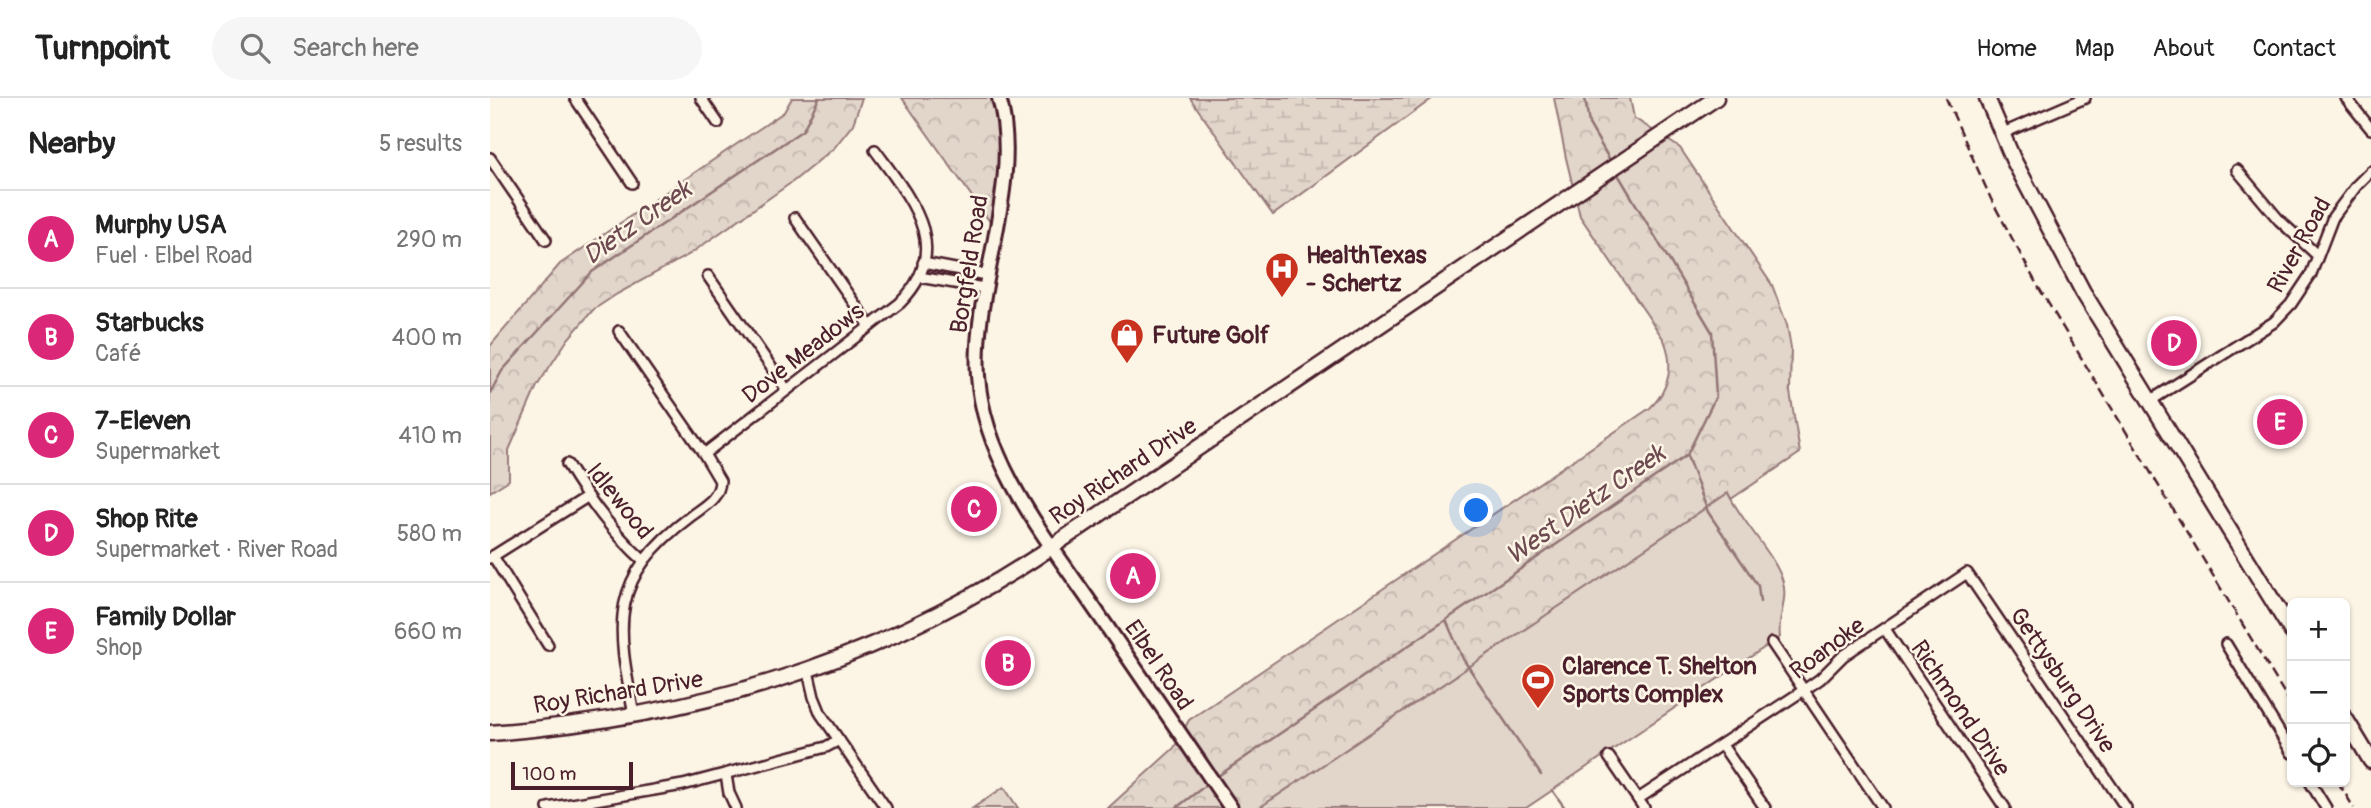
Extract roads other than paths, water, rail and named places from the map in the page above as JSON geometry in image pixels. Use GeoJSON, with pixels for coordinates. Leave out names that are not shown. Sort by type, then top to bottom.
{"type":"FeatureCollection","features":[{"type":"Feature","properties":{"kind":"main road","name":"Roy Richard Drive"},"geometry":{"type":"LineString","coordinates":[[490,733],[567,727],[717,699],[808,671],[960,604],[1052,546],[1716,98]]}},
{"type":"Feature","properties":{"kind":"main road"},"geometry":{"type":"LineString","coordinates":[[1987,98],[2001,134],[2037,208],[2077,281],[2287,624]]}},
{"type":"Feature","properties":{"kind":"main road"},"geometry":{"type":"LineString","coordinates":[[2349,724],[2371,761]]}},
{"type":"Feature","properties":{"kind":"street"},"geometry":{"type":"LineString","coordinates":[[575,98],[632,183]]}},
{"type":"Feature","properties":{"kind":"street"},"geometry":{"type":"LineString","coordinates":[[701,98],[718,123]]}},
{"type":"Feature","properties":{"kind":"street","name":"Borgfeld Road"},"geometry":{"type":"LineString","coordinates":[[999,98],[1004,122],[1006,165],[977,339],[978,377],[986,421],[994,446],[1008,475],[1052,546]]}},
{"type":"Feature","properties":{"kind":"street"},"geometry":{"type":"LineString","coordinates":[[2001,134],[2085,98]]}},
{"type":"Feature","properties":{"kind":"street"},"geometry":{"type":"LineString","coordinates":[[2346,98],[2371,129]]}},
{"type":"Feature","properties":{"kind":"street"},"geometry":{"type":"LineString","coordinates":[[875,150],[920,216],[926,244],[921,269]]}},
{"type":"Feature","properties":{"kind":"street"},"geometry":{"type":"LineString","coordinates":[[490,158],[546,240]]}},
{"type":"Feature","properties":{"kind":"street"},"geometry":{"type":"LineString","coordinates":[[2237,170],[2279,220],[2317,255]]}},
{"type":"Feature","properties":{"kind":"street","name":"River Road"},"geometry":{"type":"LineString","coordinates":[[2150,401],[2274,322],[2301,291],[2333,217],[2371,171]]}},
{"type":"Feature","properties":{"kind":"street"},"geometry":{"type":"LineString","coordinates":[[795,218],[870,326]]}},
{"type":"Feature","properties":{"kind":"street"},"geometry":{"type":"LineString","coordinates":[[921,269],[985,282]]}},
{"type":"Feature","properties":{"kind":"street"},"geometry":{"type":"LineString","coordinates":[[921,269],[985,282]]}},
{"type":"Feature","properties":{"kind":"street","name":"Dove Meadows"},"geometry":{"type":"LineString","coordinates":[[704,454],[909,293],[921,269]]}},
{"type":"Feature","properties":{"kind":"street"},"geometry":{"type":"LineString","coordinates":[[709,276],[787,390]]}},
{"type":"Feature","properties":{"kind":"street"},"geometry":{"type":"LineString","coordinates":[[618,331],[720,481],[717,496],[666,535],[644,561],[629,588],[621,621],[624,663],[634,715]]}},
{"type":"Feature","properties":{"kind":"street","name":"Idlewood"},"geometry":{"type":"LineString","coordinates":[[566,464],[615,533],[644,561]]}},
{"type":"Feature","properties":{"kind":"street"},"geometry":{"type":"LineString","coordinates":[[548,645],[492,557],[587,497]]}},
{"type":"Feature","properties":{"kind":"street","name":"Elbel Road"},"geometry":{"type":"LineString","coordinates":[[1052,546],[1231,808]]}},
{"type":"Feature","properties":{"kind":"street","name":"Roanoke"},"geometry":{"type":"LineString","coordinates":[[1638,799],[1804,690],[1843,656],[1967,573]]}},
{"type":"Feature","properties":{"kind":"street","name":"Gettysburg Drive"},"geometry":{"type":"LineString","coordinates":[[1967,573],[2126,808]]}},
{"type":"Feature","properties":{"kind":"street","name":"Richmond Drive"},"geometry":{"type":"LineString","coordinates":[[1885,629],[2005,808]]}},
{"type":"Feature","properties":{"kind":"street"},"geometry":{"type":"LineString","coordinates":[[1772,643],[1884,808]]}},
{"type":"Feature","properties":{"kind":"street"},"geometry":{"type":"LineString","coordinates":[[2226,644],[2287,745]]}},
{"type":"Feature","properties":{"kind":"street"},"geometry":{"type":"LineString","coordinates":[[808,671],[821,714],[886,808]]}},
{"type":"Feature","properties":{"kind":"street"},"geometry":{"type":"LineString","coordinates":[[548,808],[608,804],[726,775],[826,747],[839,740]]}},
{"type":"Feature","properties":{"kind":"street"},"geometry":{"type":"LineString","coordinates":[[1722,745],[1765,808]]}},
{"type":"Feature","properties":{"kind":"street"},"geometry":{"type":"LineString","coordinates":[[1609,757],[1644,808]]}},
{"type":"Feature","properties":{"kind":"street"},"geometry":{"type":"LineString","coordinates":[[726,775],[729,793],[736,808]]}},
{"type":"Feature","properties":{"kind":"street"},"geometry":{"type":"LineString","coordinates":[[2313,787],[2326,808]]}},
{"type":"Feature","properties":{"kind":"waterway","name":"Dietz Creek"},"geometry":{"type":"LineString","coordinates":[[490,393],[502,371],[592,272],[803,130],[819,98]]}},
{"type":"Feature","properties":{"kind":"waterway","name":"West Dietz Creek"},"geometry":{"type":"LineString","coordinates":[[1585,98],[1589,124],[1611,162]]}},
{"type":"Feature","properties":{"kind":"waterway","name":"West Dietz Creek"},"geometry":{"type":"LineString","coordinates":[[1215,778],[1687,455],[1716,396],[1712,332],[1616,171]]}},
{"type":"Feature","properties":{"kind":"waterway"},"geometry":{"type":"LineString","coordinates":[[1687,456],[1708,512],[1758,586],[1760,602]]}},
{"type":"Feature","properties":{"kind":"waterway"},"geometry":{"type":"LineString","coordinates":[[1446,620],[1463,659],[1541,775]]}},
{"type":"Feature","properties":{"kind":"waterway","name":"West Dietz Creek"},"geometry":{"type":"LineString","coordinates":[[1176,808],[1210,782]]}},
{"type":"Feature","properties":{"kind":"waterway"},"geometry":{"type":"LineString","coordinates":[[1552,790],[1565,808]]}},
{"type":"Feature","properties":{"kind":"railway"},"geometry":{"type":"LineString","coordinates":[[1946,98],[1991,199],[2036,283],[2287,698]]}},
{"type":"Feature","properties":{"kind":"railway"},"geometry":{"type":"LineString","coordinates":[[2341,787],[2354,808]]}},
{"type":"Feature","properties":{"kind":"place","name":"HealthTexas - Schertz"},"geometry":{"type":"Point","coordinates":[1282,299]}},
{"type":"Feature","properties":{"kind":"place","name":"Shop Rite"},"geometry":{"type":"Point","coordinates":[2174,343]}},
{"type":"Feature","properties":{"kind":"place","name":"Future Golf"},"geometry":{"type":"Point","coordinates":[1127,365]}},
{"type":"Feature","properties":{"kind":"place","name":"Family Dollar"},"geometry":{"type":"Point","coordinates":[2280,422]}},
{"type":"Feature","properties":{"kind":"place","name":"7-Eleven"},"geometry":{"type":"Point","coordinates":[974,509]}},
{"type":"Feature","properties":{"kind":"place","name":"Murphy USA"},"geometry":{"type":"Point","coordinates":[1133,576]}},
{"type":"Feature","properties":{"kind":"place","name":"Starbucks"},"geometry":{"type":"Point","coordinates":[1008,663]}},
{"type":"Feature","properties":{"kind":"place","name":"Clarence T. Shelton Sports Complex"},"geometry":{"type":"Point","coordinates":[1538,710]}}]}
